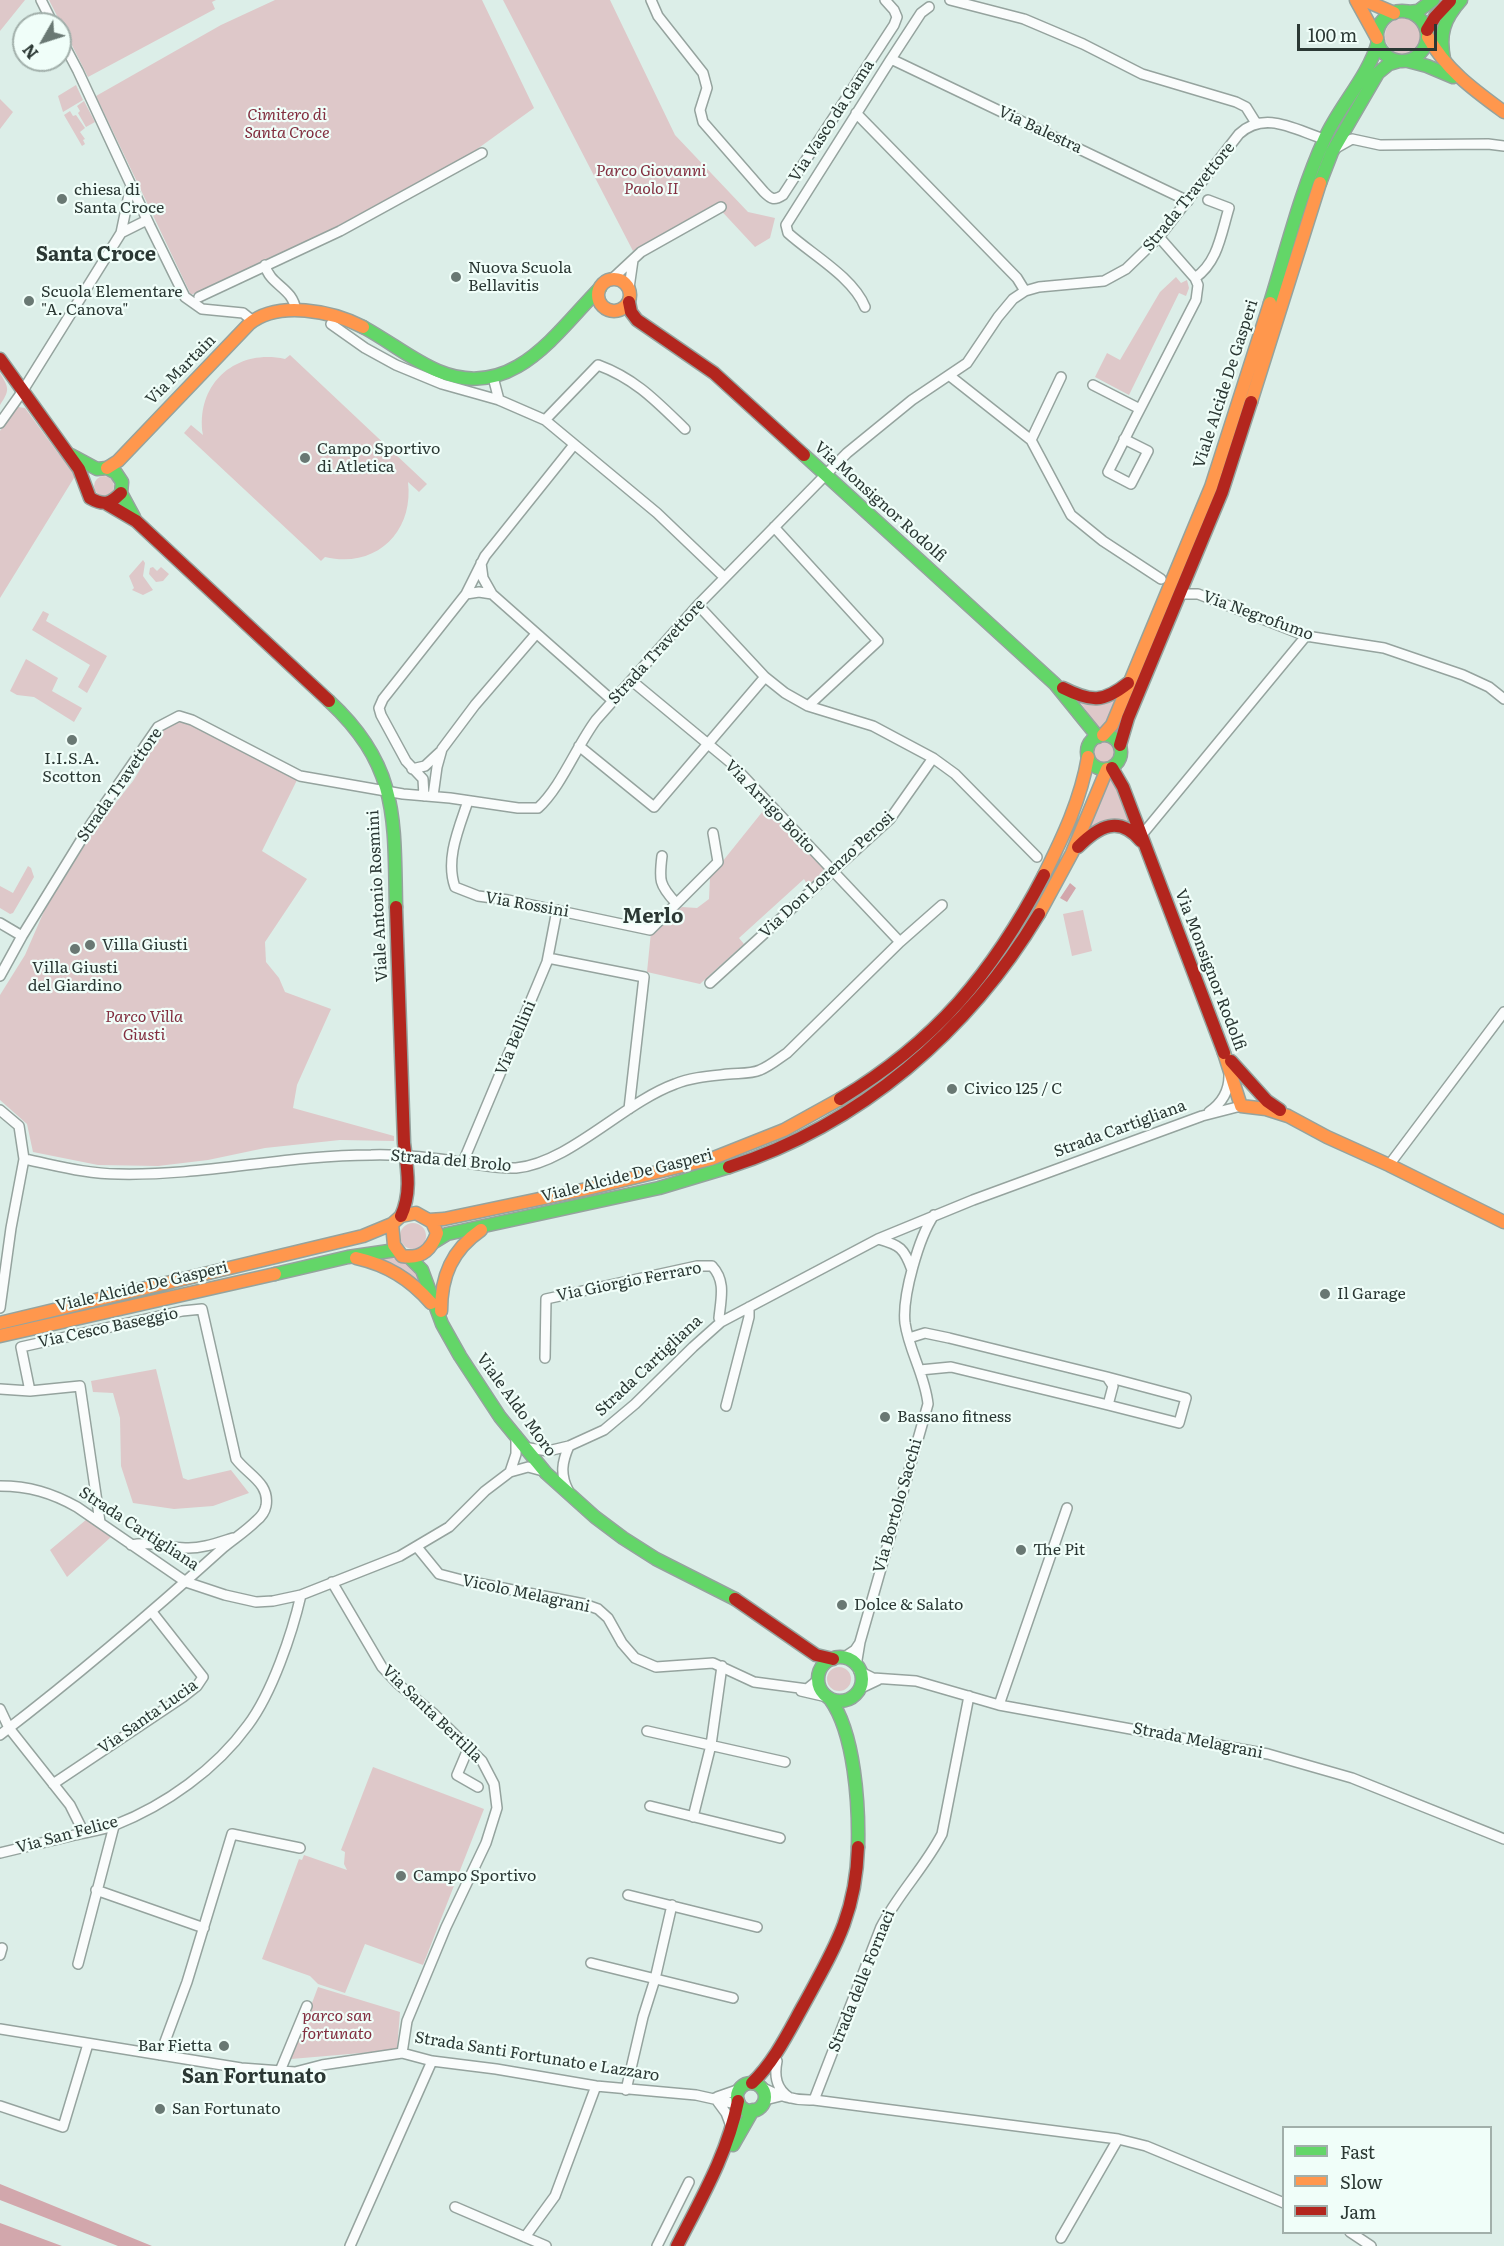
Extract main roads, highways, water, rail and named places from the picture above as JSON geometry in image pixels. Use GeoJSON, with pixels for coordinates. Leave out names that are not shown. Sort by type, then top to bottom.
{"type":"FeatureCollection","features":[{"type":"Feature","properties":{"kind":"main road"},"geometry":{"type":"LineString","coordinates":[[1356,0],[1387,57],[1445,73],[1470,86]]}},
{"type":"Feature","properties":{"kind":"main road"},"geometry":{"type":"LineString","coordinates":[[1364,0],[1394,13],[1418,11],[1433,0]]}},
{"type":"Feature","properties":{"kind":"main road","name":"Viale Alcide De Gasperi"},"geometry":{"type":"LineString","coordinates":[[409,1257],[420,1257],[447,1234],[684,1181],[757,1157],[804,1136],[865,1101],[913,1067],[966,1014],[1001,971],[1028,932],[1071,855],[1113,765],[1128,718],[1222,492],[1296,262],[1313,200],[1332,152],[1378,73],[1389,63],[1419,55],[1426,44],[1427,34],[1434,17],[1451,0]]}},
{"type":"Feature","properties":{"kind":"main road"},"geometry":{"type":"LineString","coordinates":[[1444,63],[1440,41],[1442,25],[1448,14],[1461,0]]}},
{"type":"Feature","properties":{"kind":"main road"},"geometry":{"type":"LineString","coordinates":[[1407,12],[1418,16],[1435,52],[1444,63],[1504,112]]}},
{"type":"Feature","properties":{"kind":"main road","name":"Viale Alcide De Gasperi"},"geometry":{"type":"LineString","coordinates":[[0,1323],[363,1236],[416,1213],[426,1217],[444,1219],[561,1196],[720,1156],[798,1123],[866,1084],[904,1056],[949,1015],[993,960],[1017,923],[1048,868],[1068,824],[1094,744],[1112,724],[1211,487],[1304,190],[1324,139],[1374,56],[1381,22],[1394,13]]}},
{"type":"Feature","properties":{"kind":"main road","name":"Via Monsignor Rodolfi"},"geometry":{"type":"LineString","coordinates":[[600,288],[612,279],[622,281],[628,288],[631,312],[644,326]]}},
{"type":"Feature","properties":{"kind":"main road"},"geometry":{"type":"LineString","coordinates":[[581,308],[600,288]]}},
{"type":"Feature","properties":{"kind":"main road"},"geometry":{"type":"LineString","coordinates":[[600,288],[599,299],[611,310],[629,302]]}},
{"type":"Feature","properties":{"kind":"main road","name":"Via Monsignor Rodolfi"},"geometry":{"type":"LineString","coordinates":[[581,308],[597,306],[611,310],[644,326],[689,354],[714,373],[1055,684],[1082,716],[1094,744]]}},
{"type":"Feature","properties":{"kind":"main road","name":"Via Martain"},"geometry":{"type":"LineString","coordinates":[[102,469],[118,461],[253,321],[269,312],[296,311],[343,318],[367,329],[437,371],[474,380],[493,377],[531,359],[581,308]]}},
{"type":"Feature","properties":{"kind":"main road","name":"Viale Antonio Rosmini"},"geometry":{"type":"LineString","coordinates":[[0,359],[83,476],[90,498],[101,504],[107,504],[136,521],[346,717],[370,748],[382,772],[389,792],[394,832],[408,1193],[406,1204],[397,1220]]}},
{"type":"Feature","properties":{"kind":"main road","name":"Via Martain"},"geometry":{"type":"LineString","coordinates":[[121,488],[124,466],[134,444]]}},
{"type":"Feature","properties":{"kind":"main road","name":"Viale Antonio Rosmini"},"geometry":{"type":"LineString","coordinates":[[68,453],[116,473],[136,521]]}},
{"type":"Feature","properties":{"kind":"main road"},"geometry":{"type":"LineString","coordinates":[[86,484],[91,473],[102,469]]}},
{"type":"Feature","properties":{"kind":"main road"},"geometry":{"type":"LineString","coordinates":[[107,504],[113,501],[121,488]]}},
{"type":"Feature","properties":{"kind":"main road"},"geometry":{"type":"LineString","coordinates":[[1055,684],[1076,695],[1103,700],[1131,680]]}},
{"type":"Feature","properties":{"kind":"main road"},"geometry":{"type":"LineString","coordinates":[[1113,765],[1093,765],[1094,744],[1113,738],[1120,745]]}},
{"type":"Feature","properties":{"kind":"main road","name":"Via Monsignor Rodolfi"},"geometry":{"type":"LineString","coordinates":[[1113,765],[1229,1066],[1241,1106]]}},
{"type":"Feature","properties":{"kind":"main road","name":"Via Monsignor Rodolfi"},"geometry":{"type":"LineString","coordinates":[[1071,855],[1088,836],[1105,826],[1118,825],[1127,828],[1143,841]]}},
{"type":"Feature","properties":{"kind":"main road"},"geometry":{"type":"LineString","coordinates":[[1223,1052],[1267,1101],[1288,1116]]}},
{"type":"Feature","properties":{"kind":"main road","name":"Strada Cartigliana"},"geometry":{"type":"LineString","coordinates":[[1241,1106],[1266,1109],[1288,1116],[1504,1222]]}},
{"type":"Feature","properties":{"kind":"main road","name":"Viale Antonio Rosmini"},"geometry":{"type":"LineString","coordinates":[[408,1193],[426,1217]]}},
{"type":"Feature","properties":{"kind":"main road"},"geometry":{"type":"LineString","coordinates":[[426,1217],[435,1231],[432,1246]]}},
{"type":"Feature","properties":{"kind":"main road"},"geometry":{"type":"LineString","coordinates":[[397,1220],[391,1239],[396,1250],[409,1257]]}},
{"type":"Feature","properties":{"kind":"main road"},"geometry":{"type":"LineString","coordinates":[[442,1324],[440,1297],[445,1271],[454,1255],[467,1240],[488,1226]]}},
{"type":"Feature","properties":{"kind":"main road","name":"Viale Aldo Moro"},"geometry":{"type":"LineString","coordinates":[[426,1281],[432,1246]]}},
{"type":"Feature","properties":{"kind":"main road","name":"Viale Alcide De Gasperi"},"geometry":{"type":"LineString","coordinates":[[0,1336],[348,1257],[396,1250]]}},
{"type":"Feature","properties":{"kind":"main road"},"geometry":{"type":"LineString","coordinates":[[348,1257],[378,1262],[398,1272],[420,1289],[437,1311]]}},
{"type":"Feature","properties":{"kind":"main road","name":"Viale Aldo Moro"},"geometry":{"type":"LineString","coordinates":[[409,1257],[422,1270],[442,1324],[477,1384],[519,1443],[570,1495],[623,1538],[656,1559],[734,1598],[816,1655],[838,1658],[858,1668],[861,1680],[848,1719],[848,1739]]}},
{"type":"Feature","properties":{"kind":"main road","name":"Viale Aldo Moro"},"geometry":{"type":"LineString","coordinates":[[758,2086],[762,2072],[785,2038],[836,1946],[857,1875],[860,1838],[858,1803],[844,1723],[819,1686],[818,1677],[792,1639]]}},
{"type":"Feature","properties":{"kind":"main road"},"geometry":{"type":"LineString","coordinates":[[818,1677],[826,1662],[838,1658]]}},
{"type":"Feature","properties":{"kind":"main road"},"geometry":{"type":"LineString","coordinates":[[828,1698],[846,1700],[857,1692]]}},
{"type":"Feature","properties":{"kind":"main road","name":"Viale Aldo Moro"},"geometry":{"type":"LineString","coordinates":[[758,2086],[777,2061],[785,2038]]}},
{"type":"Feature","properties":{"kind":"main road"},"geometry":{"type":"LineString","coordinates":[[677,2246],[716,2168],[736,2118],[739,2095],[746,2084],[758,2086],[765,2093],[765,2100],[760,2107],[753,2110],[730,2150],[716,2168]]}},
{"type":"Feature","properties":{"kind":"main road","name":"Strada Santi Fortunato e Lazzaro"},"geometry":{"type":"LineString","coordinates":[[739,2095],[744,2108],[753,2110]]}},
{"type":"Feature","properties":{"kind":"place","name":"chiesa di Santa Croce"},"geometry":{"type":"Point","coordinates":[62,199]}},
{"type":"Feature","properties":{"kind":"place","name":"Nuova Scuola Bellavitis"},"geometry":{"type":"Point","coordinates":[456,277]}},
{"type":"Feature","properties":{"kind":"place","name":"Scuola Elementare \"A. Canova\""},"geometry":{"type":"Point","coordinates":[29,301]}},
{"type":"Feature","properties":{"kind":"place","name":"Campo Sportivo di Atletica"},"geometry":{"type":"Point","coordinates":[305,458]}},
{"type":"Feature","properties":{"kind":"place","name":"I.I.S.A. Scotton"},"geometry":{"type":"Point","coordinates":[72,740]}},
{"type":"Feature","properties":{"kind":"place","name":"Villa Giusti"},"geometry":{"type":"Point","coordinates":[90,945]}},
{"type":"Feature","properties":{"kind":"place","name":"Villa Giusti del Giardino"},"geometry":{"type":"Point","coordinates":[75,949]}},
{"type":"Feature","properties":{"kind":"place","name":"Civico 125 / C"},"geometry":{"type":"Point","coordinates":[952,1089]}},
{"type":"Feature","properties":{"kind":"place","name":"Il Garage"},"geometry":{"type":"Point","coordinates":[1325,1294]}},
{"type":"Feature","properties":{"kind":"place","name":"Bassano fitness"},"geometry":{"type":"Point","coordinates":[885,1417]}},
{"type":"Feature","properties":{"kind":"place","name":"The Pit"},"geometry":{"type":"Point","coordinates":[1021,1550]}},
{"type":"Feature","properties":{"kind":"place","name":"Dolce & Salato"},"geometry":{"type":"Point","coordinates":[842,1605]}},
{"type":"Feature","properties":{"kind":"place","name":"Campo Sportivo"},"geometry":{"type":"Point","coordinates":[401,1876]}},
{"type":"Feature","properties":{"kind":"place","name":"Bar Fietta"},"geometry":{"type":"Point","coordinates":[224,2046]}},
{"type":"Feature","properties":{"kind":"place","name":"San Fortunato"},"geometry":{"type":"Point","coordinates":[160,2109]}},
{"type":"Feature","properties":{"kind":"district","name":"Santa Croce"},"geometry":{"type":"Point","coordinates":[96,255]}},
{"type":"Feature","properties":{"kind":"district","name":"Merlo"},"geometry":{"type":"Point","coordinates":[653,917]}},
{"type":"Feature","properties":{"kind":"district","name":"San Fortunato"},"geometry":{"type":"Point","coordinates":[254,2077]}},
{"type":"Feature","properties":{"kind":"park label","name":"Cimitero di Santa Croce"},"geometry":{"type":"Point","coordinates":[287,124]}},
{"type":"Feature","properties":{"kind":"park label","name":"Parco Giovanni Paolo II"},"geometry":{"type":"Point","coordinates":[651,180]}},
{"type":"Feature","properties":{"kind":"park label","name":"Parco Villa Giusti"},"geometry":{"type":"Point","coordinates":[144,1026]}},
{"type":"Feature","properties":{"kind":"park label","name":"parco san fortunato"},"geometry":{"type":"Point","coordinates":[337,2025]}}]}
